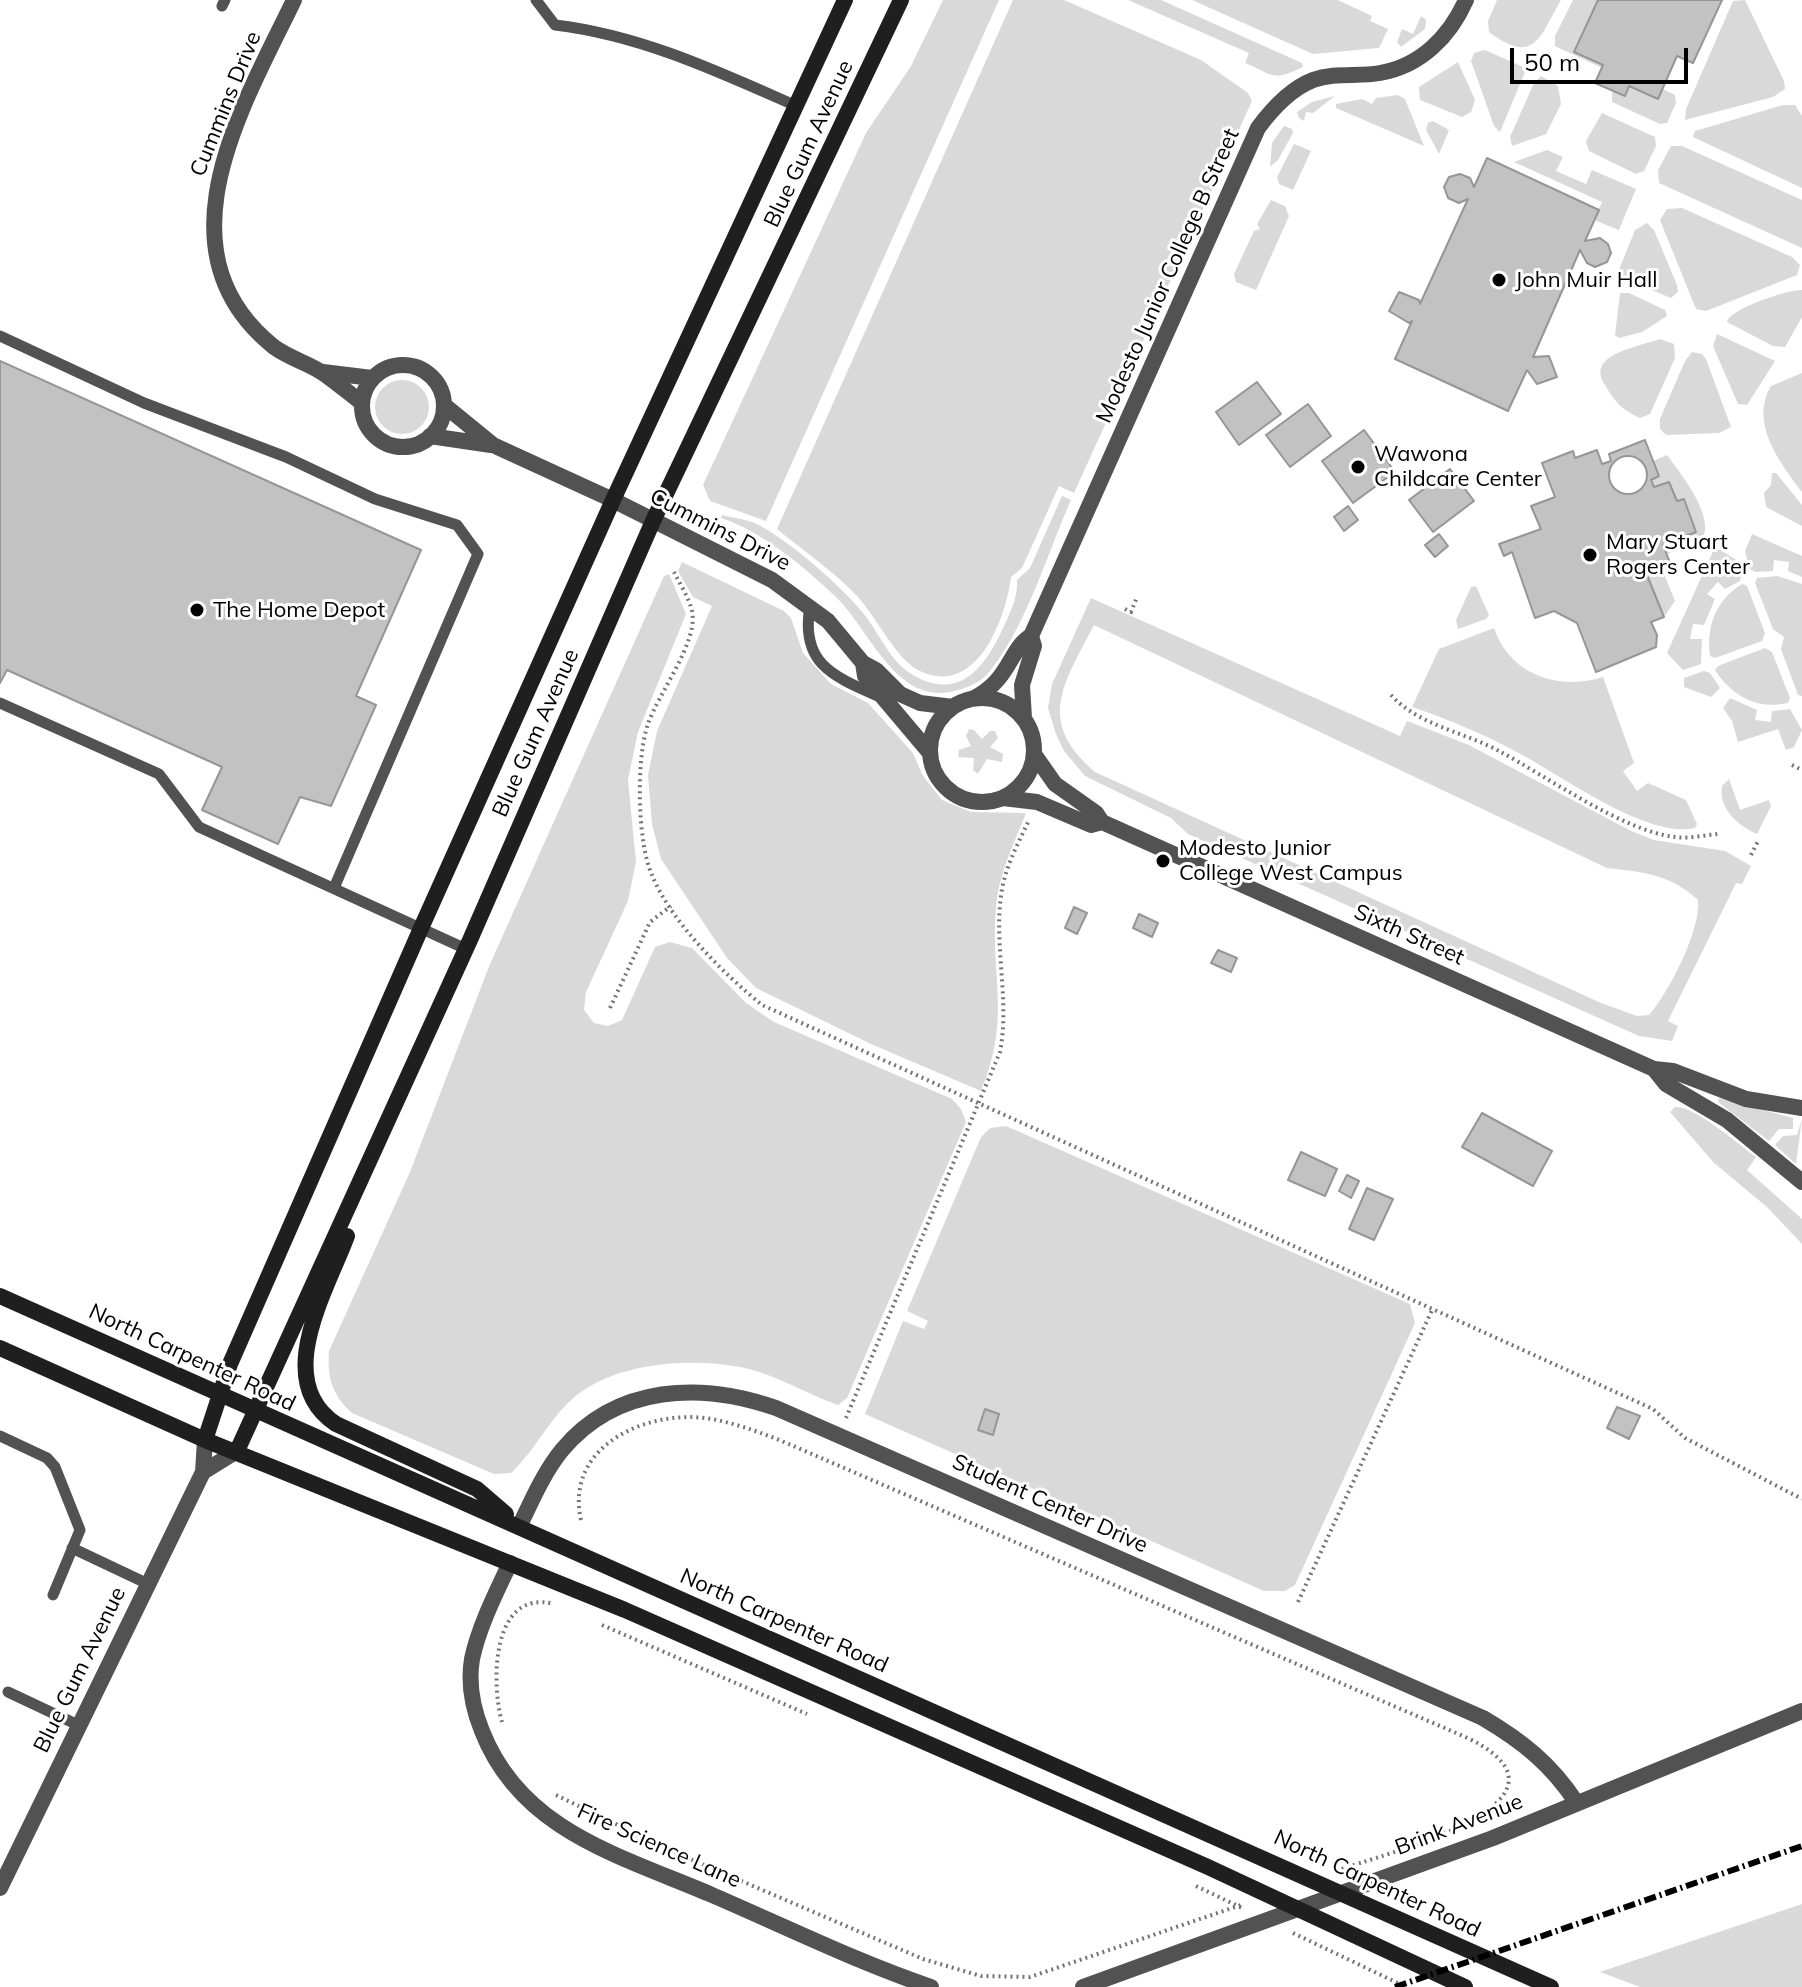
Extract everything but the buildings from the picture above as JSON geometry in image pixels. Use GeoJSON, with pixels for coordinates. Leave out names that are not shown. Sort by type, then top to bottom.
{"type":"FeatureCollection","features":[{"type":"Feature","properties":{"kind":"main road","name":"Blue Gum Avenue"},"geometry":{"type":"LineString","coordinates":[[205,1440],[219,1393],[422,926],[613,500],[845,0]]}},
{"type":"Feature","properties":{"kind":"main road","name":"Blue Gum Avenue"},"geometry":{"type":"LineString","coordinates":[[237,1451],[380,1142],[653,521],[901,0]]}},
{"type":"Feature","properties":{"kind":"main road"},"geometry":{"type":"LineString","coordinates":[[380,1142],[310,1334],[306,1354],[309,1393],[317,1409],[336,1424],[477,1489],[520,1525]]}},
{"type":"Feature","properties":{"kind":"main road","name":"North Carpenter Road"},"geometry":{"type":"LineString","coordinates":[[0,1296],[1252,1851],[1549,1986]]}},
{"type":"Feature","properties":{"kind":"main road"},"geometry":{"type":"LineString","coordinates":[[0,1348],[205,1440],[510,1563],[1208,1867],[1465,1987]]}},
{"type":"Feature","properties":{"kind":"street","name":"Cummins Drive"},"geometry":{"type":"LineString","coordinates":[[294,0],[224,157],[215,189],[212,222],[215,250],[225,279],[239,307],[275,347],[322,372],[362,403],[368,428],[388,444],[414,446],[430,436],[493,445]]}},
{"type":"Feature","properties":{"kind":"street","name":"Modesto Junior College B Street"},"geometry":{"type":"LineString","coordinates":[[974,698],[1002,678],[1022,641],[1031,636],[1258,128],[1277,104],[1310,81],[1329,76],[1380,73],[1423,55],[1449,31],[1466,0]]}},
{"type":"Feature","properties":{"kind":"street","name":"Cummins Drive"},"geometry":{"type":"LineString","coordinates":[[322,372],[372,378],[383,369],[411,365],[435,379],[444,405],[493,445],[613,500],[772,580],[810,606],[841,634],[863,663],[911,699],[953,707]]}},
{"type":"Feature","properties":{"kind":"street"},"geometry":{"type":"LineString","coordinates":[[362,403],[372,378]]}},
{"type":"Feature","properties":{"kind":"street"},"geometry":{"type":"LineString","coordinates":[[430,436],[442,419],[444,405]]}},
{"type":"Feature","properties":{"kind":"street","name":"Modesto Junior College B Street"},"geometry":{"type":"LineString","coordinates":[[1024,718],[1022,685],[1034,646],[1031,636]]}},
{"type":"Feature","properties":{"kind":"street","name":"Cummins Drive"},"geometry":{"type":"LineString","coordinates":[[863,663],[865,676],[930,753]]}},
{"type":"Feature","properties":{"kind":"street"},"geometry":{"type":"LineString","coordinates":[[974,698],[1004,702],[1024,718],[1034,741],[1034,754],[1026,779],[1003,798],[978,802],[953,793],[936,774],[930,753],[936,726],[953,707],[974,698]]}},
{"type":"Feature","properties":{"kind":"street","name":"Sixth Street"},"geometry":{"type":"LineString","coordinates":[[1034,754],[1055,784],[1096,813],[1102,822],[1654,1069],[1673,1071],[1755,1101],[1802,1108]]}},
{"type":"Feature","properties":{"kind":"street","name":"Sixth Street"},"geometry":{"type":"LineString","coordinates":[[1003,798],[1037,802],[1091,825],[1102,822]]}},
{"type":"Feature","properties":{"kind":"street","name":"Sixth Street"},"geometry":{"type":"LineString","coordinates":[[1654,1069],[1666,1084],[1727,1120],[1802,1182]]}},
{"type":"Feature","properties":{"kind":"street","name":"Student Center Drive"},"geometry":{"type":"LineString","coordinates":[[520,1525],[562,1450],[590,1425],[627,1405],[665,1393],[689,1390],[739,1395],[776,1408],[1483,1718],[1532,1749],[1553,1769],[1576,1802]]}},
{"type":"Feature","properties":{"kind":"street","name":"Blue Gum Avenue"},"geometry":{"type":"LineString","coordinates":[[0,1888],[146,1583],[203,1472],[205,1440]]}},
{"type":"Feature","properties":{"kind":"street"},"geometry":{"type":"LineString","coordinates":[[203,1472],[237,1451]]}},
{"type":"Feature","properties":{"kind":"street","name":"Fire Science Lane"},"geometry":{"type":"LineString","coordinates":[[510,1563],[481,1630],[472,1659],[471,1682],[477,1718],[492,1756],[527,1801],[563,1828],[596,1845],[931,1987]]}},
{"type":"Feature","properties":{"kind":"street","name":"Brink Avenue"},"geometry":{"type":"LineString","coordinates":[[1083,1987],[1493,1838],[1802,1711]]}},
{"type":"Feature","properties":{"kind":"lane"},"geometry":{"type":"LineString","coordinates":[[536,0],[555,25],[597,30],[641,41],[794,105]]}},
{"type":"Feature","properties":{"kind":"lane"},"geometry":{"type":"LineString","coordinates":[[0,336],[144,403],[286,457],[375,499],[457,525],[478,554],[334,888]]}},
{"type":"Feature","properties":{"kind":"lane"},"geometry":{"type":"LineString","coordinates":[[810,606],[807,640],[822,663],[835,676],[881,697]]}},
{"type":"Feature","properties":{"kind":"lane"},"geometry":{"type":"LineString","coordinates":[[0,703],[159,774],[199,827],[422,926],[466,949]]}},
{"type":"Feature","properties":{"kind":"lane"},"geometry":{"type":"LineString","coordinates":[[0,1436],[47,1458],[55,1467],[80,1530],[53,1595]]}},
{"type":"Feature","properties":{"kind":"lane"},"geometry":{"type":"LineString","coordinates":[[72,1548],[146,1583]]}},
{"type":"Feature","properties":{"kind":"lane"},"geometry":{"type":"LineString","coordinates":[[8,1692],[78,1725]]}},
{"type":"Feature","properties":{"kind":"path"},"geometry":{"type":"LineString","coordinates":[[674,572],[692,610],[692,629],[648,725],[640,771],[640,809],[651,874],[671,906],[733,981],[762,1005],[1653,1409],[1685,1438],[1802,1499]]}},
{"type":"Feature","properties":{"kind":"path"},"geometry":{"type":"LineString","coordinates":[[1125,609],[1131,612],[1137,597]]}},
{"type":"Feature","properties":{"kind":"path"},"geometry":{"type":"LineString","coordinates":[[1391,695],[1405,711],[1497,749],[1585,801],[1630,821],[1675,837],[1718,834]]}},
{"type":"Feature","properties":{"kind":"path"},"geometry":{"type":"LineString","coordinates":[[1792,765],[1802,770]]}},
{"type":"Feature","properties":{"kind":"path"},"geometry":{"type":"LineString","coordinates":[[846,1420],[981,1104],[1004,1030],[1000,925],[1002,888],[1032,812]]}},
{"type":"Feature","properties":{"kind":"path"},"geometry":{"type":"LineString","coordinates":[[1751,855],[1758,841]]}},
{"type":"Feature","properties":{"kind":"path"},"geometry":{"type":"LineString","coordinates":[[610,1008],[650,922],[671,906]]}},
{"type":"Feature","properties":{"kind":"path"},"geometry":{"type":"LineString","coordinates":[[1298,1602],[1433,1308]]}},
{"type":"Feature","properties":{"kind":"path"},"geometry":{"type":"LineString","coordinates":[[581,1520],[579,1489],[589,1460],[616,1436],[662,1420],[708,1419],[730,1423],[828,1461]]}},
{"type":"Feature","properties":{"kind":"shaded area"},"geometry":{"type":"Polygon","coordinates":[[[943,0],[999,0],[766,521],[710,501],[703,485],[866,133],[911,66],[943,0]]]}},
{"type":"Feature","properties":{"kind":"shaded area"},"geometry":{"type":"Polygon","coordinates":[[[1013,0],[1064,0],[1201,60],[1248,93],[1252,101],[1074,493],[1059,486],[1022,568],[1011,577],[1003,613],[985,650],[973,664],[958,673],[940,676],[911,666],[857,596],[777,529],[1013,0]]]}},
{"type":"Feature","properties":{"kind":"shaded area"},"geometry":{"type":"Polygon","coordinates":[[[1128,0],[1161,0],[1302,63],[1303,67],[1273,75],[1245,63],[1249,53],[1128,0]]]}},
{"type":"Feature","properties":{"kind":"shaded area"},"geometry":{"type":"Polygon","coordinates":[[[1192,0],[1338,0],[1372,16],[1370,21],[1388,29],[1379,48],[1313,54],[1192,0]]]}},
{"type":"Feature","properties":{"kind":"shaded area"},"geometry":{"type":"Polygon","coordinates":[[[1497,0],[1561,0],[1535,42],[1517,47],[1489,32],[1488,21],[1497,0]]]}},
{"type":"Feature","properties":{"kind":"shaded area"},"geometry":{"type":"Polygon","coordinates":[[[1573,0],[1598,0],[1574,52],[1603,65],[1602,68],[1555,46],[1555,36],[1573,0]]]}},
{"type":"Feature","properties":{"kind":"shaded area"},"geometry":{"type":"Polygon","coordinates":[[[1745,0],[1785,89],[1773,97],[1685,120],[1686,109],[1733,1],[1745,0]]]}},
{"type":"Feature","properties":{"kind":"shaded area"},"geometry":{"type":"Polygon","coordinates":[[[1421,16],[1426,20],[1425,29],[1401,47],[1397,42],[1402,29],[1413,34],[1421,16]]]}},
{"type":"Feature","properties":{"kind":"shaded area"},"geometry":{"type":"Polygon","coordinates":[[[1485,50],[1521,66],[1525,72],[1500,132],[1494,126],[1471,61],[1474,53],[1485,50]]]}},
{"type":"Feature","properties":{"kind":"shaded area"},"geometry":{"type":"Polygon","coordinates":[[[1458,62],[1475,100],[1471,112],[1462,117],[1420,100],[1419,87],[1458,62]]]}},
{"type":"Feature","properties":{"kind":"shaded area"},"geometry":{"type":"Polygon","coordinates":[[[1541,76],[1558,86],[1561,104],[1546,134],[1512,146],[1510,137],[1534,83],[1541,76]]]}},
{"type":"Feature","properties":{"kind":"shaded area"},"geometry":{"type":"Polygon","coordinates":[[[1629,86],[1658,99],[1663,89],[1675,95],[1676,103],[1667,123],[1660,124],[1612,102],[1612,90],[1625,95],[1629,86]]]}},
{"type":"Feature","properties":{"kind":"shaded area"},"geometry":{"type":"Polygon","coordinates":[[[1398,95],[1405,99],[1424,146],[1336,108],[1336,104],[1362,99],[1372,104],[1376,98],[1398,95]]]}},
{"type":"Feature","properties":{"kind":"shaded area"},"geometry":{"type":"Polygon","coordinates":[[[1335,96],[1313,113],[1306,112],[1304,121],[1299,118],[1297,112],[1312,102],[1335,96]]]}},
{"type":"Feature","properties":{"kind":"shaded area"},"geometry":{"type":"Polygon","coordinates":[[[1783,105],[1795,105],[1802,116],[1802,188],[1693,137],[1695,131],[1783,105]]]}},
{"type":"Feature","properties":{"kind":"shaded area"},"geometry":{"type":"Polygon","coordinates":[[[1602,113],[1655,137],[1656,146],[1644,171],[1636,174],[1589,151],[1586,141],[1602,113]]]}},
{"type":"Feature","properties":{"kind":"shaded area"},"geometry":{"type":"Polygon","coordinates":[[[1433,121],[1449,130],[1439,154],[1426,130],[1428,123],[1433,121]]]}},
{"type":"Feature","properties":{"kind":"shaded area"},"geometry":{"type":"Polygon","coordinates":[[[1284,126],[1292,129],[1293,133],[1278,160],[1270,167],[1272,143],[1284,126]]]}},
{"type":"Feature","properties":{"kind":"shaded area"},"geometry":{"type":"Polygon","coordinates":[[[1294,144],[1311,151],[1293,190],[1279,184],[1277,177],[1294,144]]]}},
{"type":"Feature","properties":{"kind":"shaded area"},"geometry":{"type":"Polygon","coordinates":[[[1671,146],[1682,146],[1802,200],[1802,248],[1659,183],[1658,170],[1671,146]]]}},
{"type":"Feature","properties":{"kind":"shaded area"},"geometry":{"type":"Polygon","coordinates":[[[1547,150],[1563,157],[1556,171],[1586,184],[1592,170],[1636,189],[1619,230],[1594,220],[1602,202],[1514,162],[1547,150]]]}},
{"type":"Feature","properties":{"kind":"shaded area"},"geometry":{"type":"Polygon","coordinates":[[[1271,200],[1285,206],[1289,216],[1256,290],[1236,282],[1234,274],[1254,231],[1260,229],[1257,224],[1271,200]]]}},
{"type":"Feature","properties":{"kind":"shaded area"},"geometry":{"type":"Polygon","coordinates":[[[1682,208],[1792,257],[1800,265],[1797,275],[1706,311],[1696,309],[1660,220],[1667,209],[1682,208]]]}},
{"type":"Feature","properties":{"kind":"shaded area"},"geometry":{"type":"Polygon","coordinates":[[[1647,223],[1654,230],[1677,285],[1678,292],[1671,298],[1623,278],[1618,272],[1635,230],[1647,223]]]}},
{"type":"Feature","properties":{"kind":"shaded area"},"geometry":{"type":"Polygon","coordinates":[[[1802,290],[1802,317],[1785,347],[1773,346],[1727,322],[1738,311],[1749,306],[1773,296],[1802,290]]]}},
{"type":"Feature","properties":{"kind":"shaded area"},"geometry":{"type":"Polygon","coordinates":[[[1620,293],[1629,293],[1665,310],[1667,316],[1642,332],[1619,338],[1615,335],[1620,293]]]}},
{"type":"Feature","properties":{"kind":"shaded area"},"geometry":{"type":"Polygon","coordinates":[[[1717,334],[1775,361],[1747,405],[1738,404],[1713,346],[1717,334]]]}},
{"type":"Feature","properties":{"kind":"shaded area"},"geometry":{"type":"Polygon","coordinates":[[[1660,339],[1674,344],[1675,358],[1650,414],[1640,418],[1624,409],[1612,396],[1601,374],[1602,366],[1617,353],[1660,339]]]}},
{"type":"Feature","properties":{"kind":"shaded area"},"geometry":{"type":"Polygon","coordinates":[[[1692,352],[1702,354],[1706,359],[1731,427],[1719,433],[1666,435],[1660,429],[1660,419],[1685,361],[1692,352]]]}},
{"type":"Feature","properties":{"kind":"shaded area"},"geometry":{"type":"Polygon","coordinates":[[[1802,373],[1802,492],[1770,442],[1763,414],[1771,386],[1802,373]]]}},
{"type":"Feature","properties":{"kind":"shaded area"},"geometry":{"type":"Polygon","coordinates":[[[402,380],[421,388],[429,407],[421,426],[402,434],[383,426],[375,407],[383,388],[402,380]]]}},
{"type":"Feature","properties":{"kind":"shaded area"},"geometry":{"type":"Polygon","coordinates":[[[1667,455],[1701,508],[1705,531],[1702,540],[1667,554],[1663,545],[1696,532],[1684,499],[1677,501],[1669,482],[1654,487],[1651,480],[1659,476],[1653,461],[1667,455]]]}},
{"type":"Feature","properties":{"kind":"shaded area"},"geometry":{"type":"Polygon","coordinates":[[[1772,473],[1776,473],[1802,505],[1802,526],[1766,507],[1764,493],[1771,485],[1772,473]]]}},
{"type":"Feature","properties":{"kind":"shaded area"},"geometry":{"type":"Polygon","coordinates":[[[1062,496],[1071,500],[1027,609],[1005,649],[990,672],[978,682],[958,690],[937,693],[918,688],[902,678],[836,597],[796,562],[752,532],[721,518],[722,515],[753,522],[785,541],[854,602],[905,670],[930,682],[945,684],[958,682],[970,675],[989,654],[1011,609],[1017,580],[1030,568],[1062,496]]]}},
{"type":"Feature","properties":{"kind":"shaded area"},"geometry":{"type":"Polygon","coordinates":[[[1752,534],[1802,556],[1802,577],[1788,571],[1789,562],[1774,560],[1773,571],[1755,572],[1749,568],[1745,551],[1752,534]]]}},
{"type":"Feature","properties":{"kind":"shaded area"},"geometry":{"type":"Polygon","coordinates":[[[1715,547],[1735,559],[1742,571],[1740,581],[1725,589],[1718,582],[1707,594],[1715,599],[1704,625],[1693,624],[1690,639],[1702,639],[1701,664],[1683,670],[1667,653],[1715,547]]]}},
{"type":"Feature","properties":{"kind":"shaded area"},"geometry":{"type":"Polygon","coordinates":[[[682,562],[784,611],[791,618],[803,653],[831,684],[868,703],[913,753],[923,776],[942,800],[971,812],[1026,813],[998,894],[995,933],[998,1019],[996,1041],[981,1091],[871,1044],[756,988],[727,958],[661,859],[652,824],[648,775],[657,731],[712,606],[693,597],[678,571],[682,562]]]}},
{"type":"Feature","properties":{"kind":"shaded area"},"geometry":{"type":"Polygon","coordinates":[[[1662,569],[1675,601],[1664,617],[1647,575],[1662,569]]]}},
{"type":"Feature","properties":{"kind":"shaded area"},"geometry":{"type":"Polygon","coordinates":[[[669,574],[686,614],[638,732],[628,780],[636,862],[628,901],[586,992],[584,1010],[594,1023],[608,1026],[622,1020],[655,947],[670,942],[692,948],[746,1003],[774,1022],[952,1099],[961,1109],[966,1122],[847,1398],[838,1405],[765,1374],[740,1367],[681,1363],[639,1368],[619,1373],[584,1390],[563,1408],[511,1473],[494,1474],[352,1413],[332,1385],[329,1351],[410,1172],[490,964],[664,576],[669,574]]]}},
{"type":"Feature","properties":{"kind":"shaded area"},"geometry":{"type":"Polygon","coordinates":[[[1777,576],[1802,584],[1802,696],[1798,695],[1781,649],[1784,637],[1773,629],[1755,583],[1757,578],[1777,576]]]}},
{"type":"Feature","properties":{"kind":"shaded area"},"geometry":{"type":"Polygon","coordinates":[[[1742,584],[1747,586],[1765,633],[1762,641],[1715,658],[1710,656],[1710,634],[1719,606],[1742,584]]]}},
{"type":"Feature","properties":{"kind":"shaded area"},"geometry":{"type":"Polygon","coordinates":[[[1476,586],[1489,615],[1486,619],[1458,629],[1456,620],[1471,587],[1476,586]]]}},
{"type":"Feature","properties":{"kind":"shaded area"},"geometry":{"type":"Polygon","coordinates":[[[1091,598],[1400,736],[1407,721],[1469,745],[1631,831],[1654,840],[1725,851],[1751,866],[1742,884],[1736,883],[1668,1021],[1678,1026],[1672,1041],[1639,1036],[1188,834],[1171,818],[1085,776],[1064,751],[1056,734],[1048,708],[1052,684],[1091,598]],[[1094,625],[1065,684],[1061,719],[1066,736],[1077,754],[1095,772],[1601,1003],[1637,1016],[1649,1015],[1666,992],[1689,944],[1698,913],[1698,900],[1666,880],[1644,873],[1607,868],[1094,625]]]}},
{"type":"Feature","properties":{"kind":"shaded area"},"geometry":{"type":"Polygon","coordinates":[[[1494,628],[1511,657],[1538,675],[1569,682],[1603,677],[1634,763],[1623,771],[1637,791],[1648,783],[1686,800],[1697,824],[1695,828],[1676,829],[1655,825],[1632,816],[1498,743],[1412,707],[1439,649],[1494,628]]]}},
{"type":"Feature","properties":{"kind":"shaded area"},"geometry":{"type":"Polygon","coordinates":[[[1765,648],[1772,652],[1790,698],[1788,703],[1766,704],[1746,699],[1729,687],[1715,670],[1718,666],[1765,648]]]}},
{"type":"Feature","properties":{"kind":"shaded area"},"geometry":{"type":"Polygon","coordinates":[[[1704,671],[1710,673],[1720,688],[1711,697],[1684,687],[1684,678],[1704,671]]]}},
{"type":"Feature","properties":{"kind":"shaded area"},"geometry":{"type":"Polygon","coordinates":[[[1730,698],[1757,710],[1755,720],[1771,722],[1772,711],[1790,709],[1802,730],[1794,747],[1786,750],[1778,729],[1738,742],[1732,721],[1723,708],[1730,698]]]}},
{"type":"Feature","properties":{"kind":"shaded area"},"geometry":{"type":"Polygon","coordinates":[[[969,729],[982,739],[990,731],[995,731],[998,738],[990,747],[1003,754],[1002,762],[987,759],[978,774],[973,770],[974,758],[958,757],[959,750],[971,746],[966,736],[969,729]]]}},
{"type":"Feature","properties":{"kind":"shaded area"},"geometry":{"type":"Polygon","coordinates":[[[1729,779],[1740,810],[1769,800],[1771,806],[1757,834],[1743,826],[1726,809],[1722,786],[1729,779]]]}},
{"type":"Feature","properties":{"kind":"shaded area"},"geometry":{"type":"Polygon","coordinates":[[[1719,1098],[1793,1118],[1793,1129],[1779,1129],[1769,1141],[1718,1102],[1719,1098]]]}},
{"type":"Feature","properties":{"kind":"shaded area"},"geometry":{"type":"Polygon","coordinates":[[[1675,1107],[1693,1112],[1756,1157],[1747,1170],[1802,1219],[1802,1244],[1767,1207],[1714,1163],[1670,1112],[1675,1107]]]}},
{"type":"Feature","properties":{"kind":"shaded area"},"geometry":{"type":"Polygon","coordinates":[[[1802,1119],[1796,1164],[1775,1145],[1783,1136],[1797,1135],[1802,1119]]]}},
{"type":"Feature","properties":{"kind":"shaded area"},"geometry":{"type":"Polygon","coordinates":[[[1006,1126],[1410,1304],[1415,1323],[1295,1585],[1285,1591],[1264,1591],[865,1414],[903,1321],[924,1329],[928,1321],[907,1311],[981,1137],[990,1128],[1006,1126]]]}},
{"type":"Feature","properties":{"kind":"shaded area"},"geometry":{"type":"Polygon","coordinates":[[[1802,1904],[1802,1987],[1640,1987],[1600,1972],[1802,1904]]]}},
{"type":"Feature","properties":{"kind":"railway"},"geometry":{"type":"LineString","coordinates":[[1395,1987],[1802,1846]]}},
{"type":"Feature","properties":{"kind":"place","name":"John Muir Hall"},"geometry":{"type":"Point","coordinates":[1499,280]}},
{"type":"Feature","properties":{"kind":"place","name":"Wawona Childcare Center"},"geometry":{"type":"Point","coordinates":[1358,467]}},
{"type":"Feature","properties":{"kind":"place","name":"Mary Stuart Rogers Center"},"geometry":{"type":"Point","coordinates":[1590,555]}},
{"type":"Feature","properties":{"kind":"place","name":"The Home Depot"},"geometry":{"type":"Point","coordinates":[197,610]}},
{"type":"Feature","properties":{"kind":"place","name":"Modesto Junior College West Campus"},"geometry":{"type":"Point","coordinates":[1163,861]}}]}
